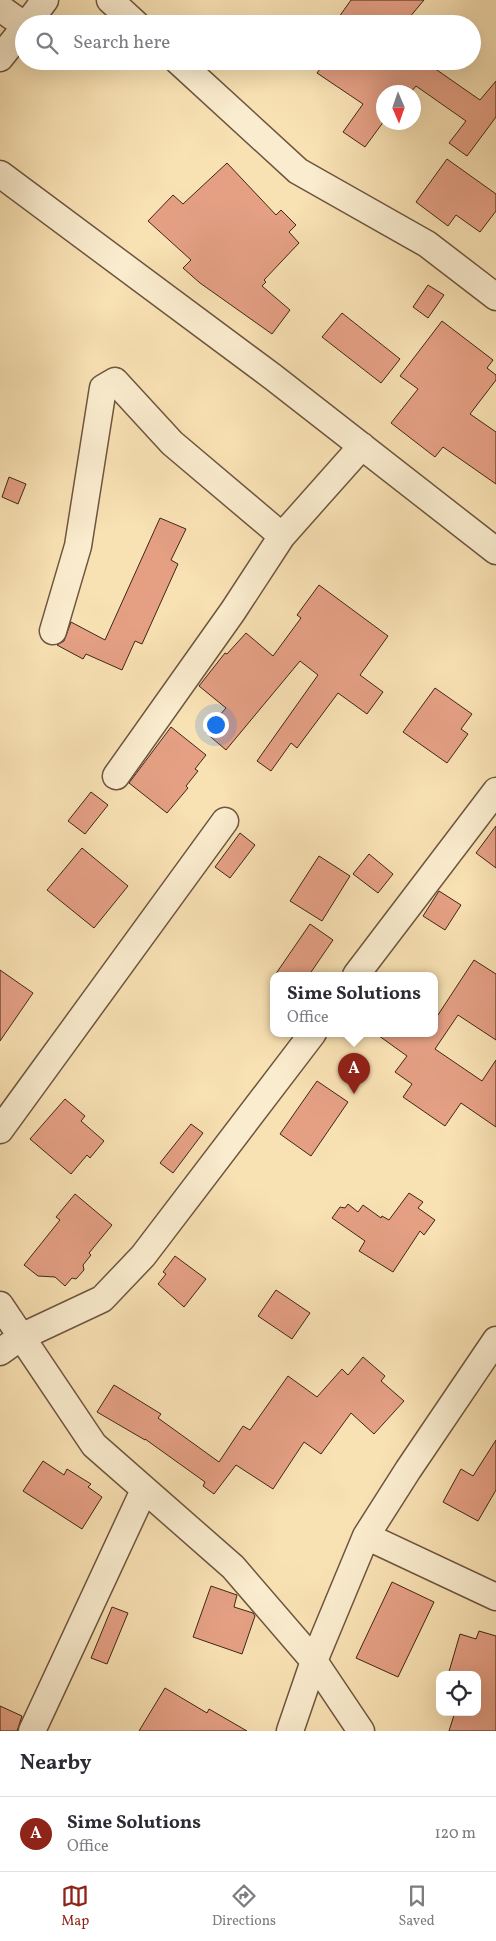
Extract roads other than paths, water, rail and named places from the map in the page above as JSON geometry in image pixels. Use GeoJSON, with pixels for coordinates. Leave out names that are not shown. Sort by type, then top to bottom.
{"type":"FeatureCollection","features":[{"type":"Feature","properties":{"kind":"street"},"geometry":{"type":"LineString","coordinates":[[33,15],[45,0]]}},
{"type":"Feature","properties":{"kind":"street"},"geometry":{"type":"LineString","coordinates":[[110,0],[126,15]]}},
{"type":"Feature","properties":{"kind":"street"},"geometry":{"type":"LineString","coordinates":[[0,8],[15,18]]}},
{"type":"Feature","properties":{"kind":"street"},"geometry":{"type":"LineString","coordinates":[[0,58],[15,38]]}},
{"type":"Feature","properties":{"kind":"street"},"geometry":{"type":"LineString","coordinates":[[188,70],[298,171],[427,244],[496,297]]}},
{"type":"Feature","properties":{"kind":"street"},"geometry":{"type":"LineString","coordinates":[[0,174],[273,377],[496,551]]}},
{"type":"Feature","properties":{"kind":"street"},"geometry":{"type":"LineString","coordinates":[[53,631],[78,546],[102,388],[115,381],[172,442],[282,536]]}},
{"type":"Feature","properties":{"kind":"street"},"geometry":{"type":"LineString","coordinates":[[116,776],[233,611],[282,536],[362,446]]}},
{"type":"Feature","properties":{"kind":"street"},"geometry":{"type":"LineString","coordinates":[[358,972],[496,790]]}},
{"type":"Feature","properties":{"kind":"street"},"geometry":{"type":"LineString","coordinates":[[0,1130],[225,821]]}},
{"type":"Feature","properties":{"kind":"street"},"geometry":{"type":"LineString","coordinates":[[0,1352],[21,1337],[102,1299],[144,1256],[310,1037]]}},
{"type":"Feature","properties":{"kind":"street"},"geometry":{"type":"LineString","coordinates":[[0,1305],[94,1445],[233,1566],[314,1661],[361,1731]]}},
{"type":"Feature","properties":{"kind":"street"},"geometry":{"type":"LineString","coordinates":[[290,1731],[314,1661],[366,1536],[496,1340]]}},
{"type":"Feature","properties":{"kind":"street"},"geometry":{"type":"LineString","coordinates":[[32,1731],[144,1490]]}},
{"type":"Feature","properties":{"kind":"street"},"geometry":{"type":"LineString","coordinates":[[366,1536],[496,1597]]}},
{"type":"Feature","properties":{"kind":"place","name":"Sime Solutions"},"geometry":{"type":"Point","coordinates":[354,1094]}}]}
